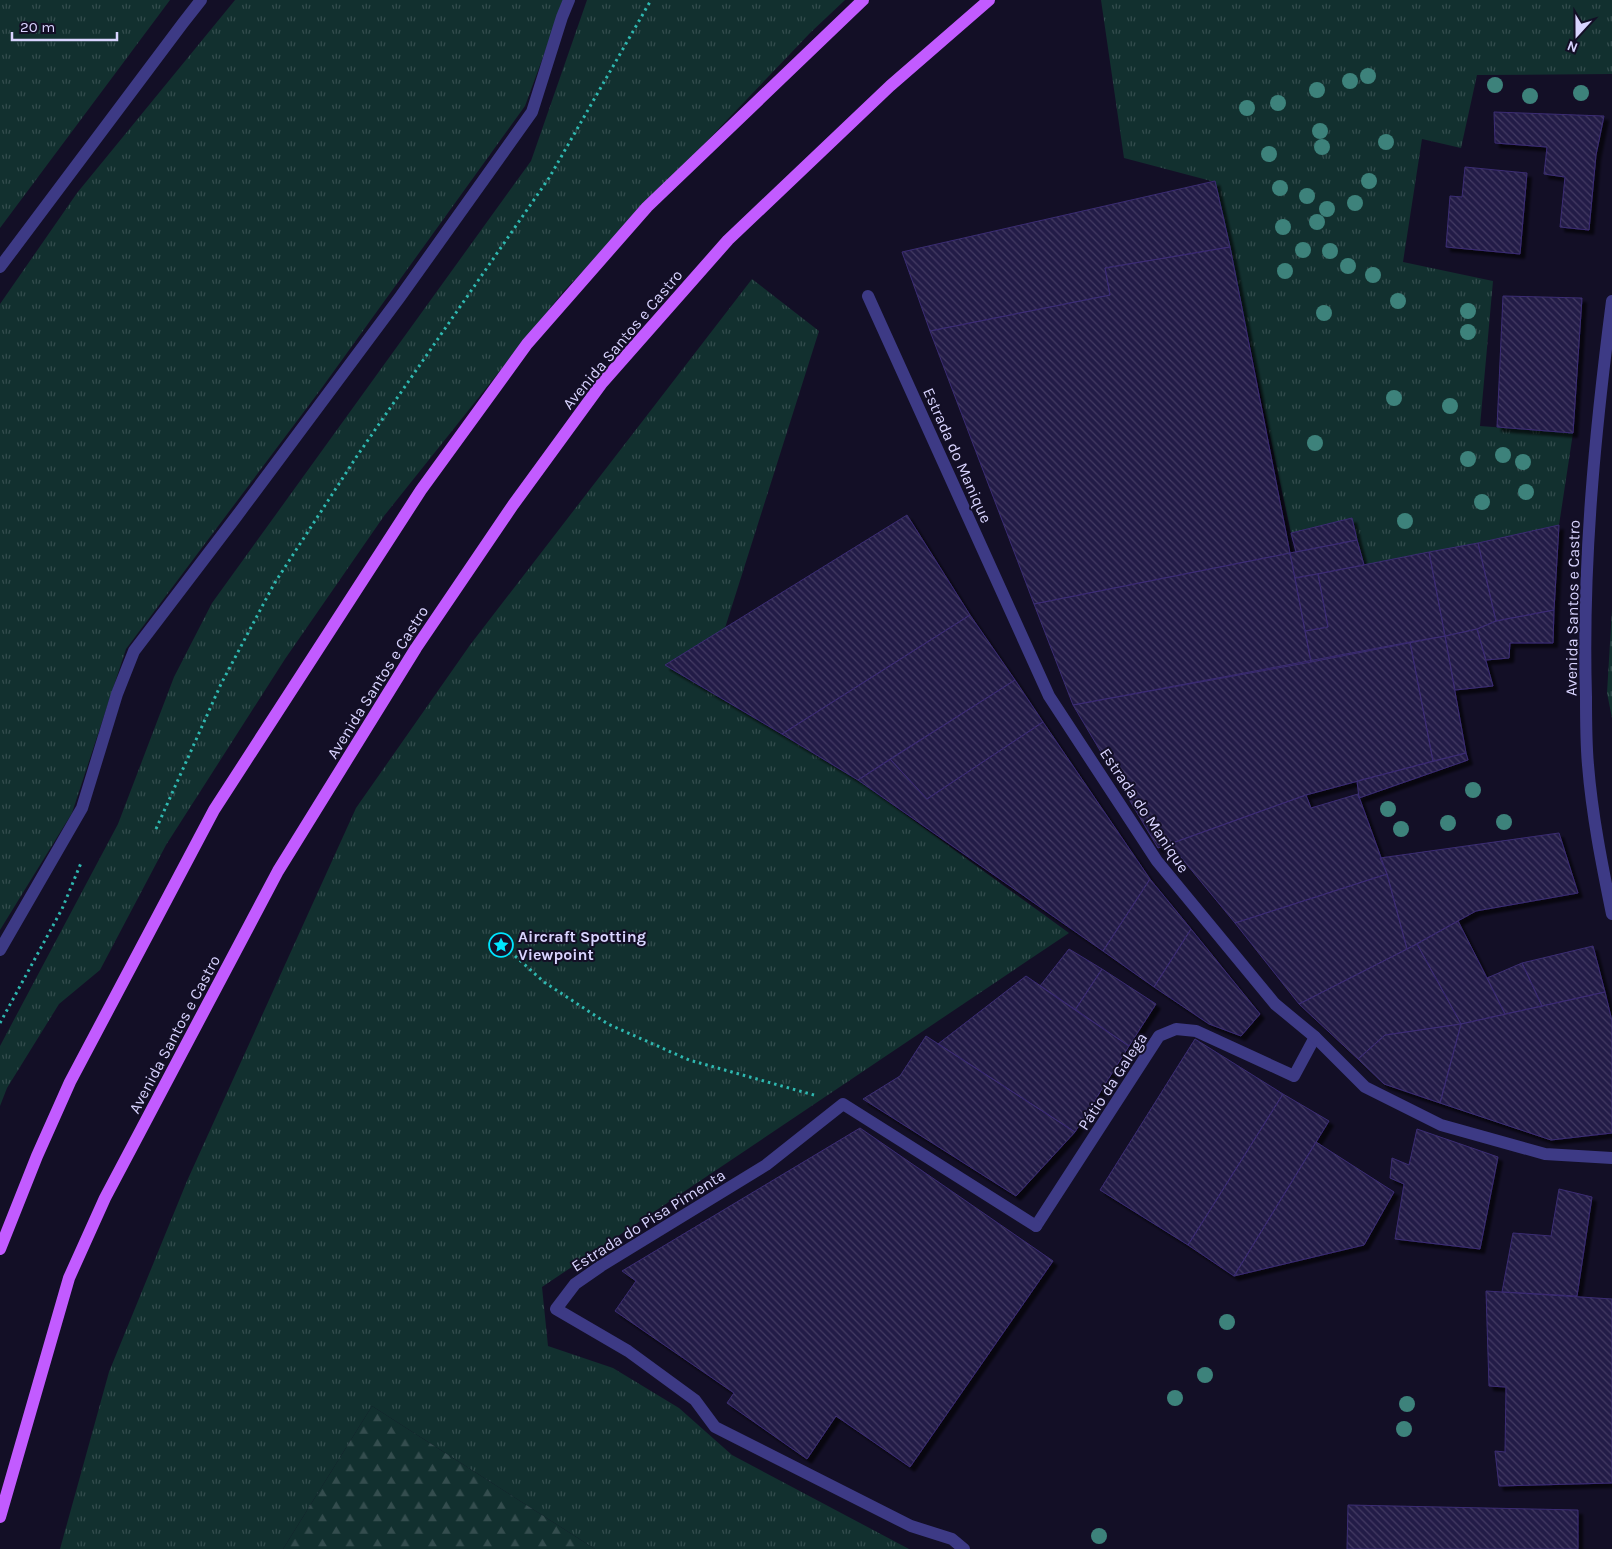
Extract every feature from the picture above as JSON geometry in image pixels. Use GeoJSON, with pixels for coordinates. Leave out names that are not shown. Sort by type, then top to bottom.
{"type":"FeatureCollection","features":[{"type":"Feature","properties":{"kind":"main road"},"geometry":{"type":"LineString","coordinates":[[0,1249],[37,1156],[70,1082],[214,810],[421,490],[527,344],[647,207],[863,0]]}},
{"type":"Feature","properties":{"kind":"main road","name":"Avenida Santos e Castro"},"geometry":{"type":"LineString","coordinates":[[0,1517],[69,1278],[106,1198],[278,871],[416,648],[513,505],[602,383],[728,240],[890,86],[989,0]]}},
{"type":"Feature","properties":{"kind":"street"},"geometry":{"type":"LineString","coordinates":[[0,267],[177,30],[202,0]]}},
{"type":"Feature","properties":{"kind":"street"},"geometry":{"type":"LineString","coordinates":[[0,950],[82,808],[117,694],[134,651],[394,305],[532,112],[569,0]]}},
{"type":"Feature","properties":{"kind":"street","name":"Estrada do Manique"},"geometry":{"type":"LineString","coordinates":[[868,296],[1049,696],[1157,862],[1275,1004],[1315,1037],[1365,1086],[1441,1125],[1545,1154],[1612,1158]]}},
{"type":"Feature","properties":{"kind":"street","name":"Avenida Santos e Castro"},"geometry":{"type":"LineString","coordinates":[[1612,301],[1594,457],[1588,545],[1585,655],[1588,765],[1599,852],[1612,914]]}},
{"type":"Feature","properties":{"kind":"street","name":"Pátio da Galega"},"geometry":{"type":"LineString","coordinates":[[843,1104],[1036,1226],[1159,1036],[1176,1029],[1196,1030],[1294,1076],[1315,1037]]}},
{"type":"Feature","properties":{"kind":"street","name":"Estrada do Pisa Pimenta"},"geometry":{"type":"LineString","coordinates":[[843,1104],[766,1165],[601,1266],[575,1284],[556,1309],[628,1351],[695,1400],[716,1427],[910,1526],[952,1539],[964,1549]]}},
{"type":"Feature","properties":{"kind":"path"},"geometry":{"type":"LineString","coordinates":[[156,828],[221,684],[274,584],[357,456],[549,178],[651,0]]}},
{"type":"Feature","properties":{"kind":"path"},"geometry":{"type":"LineString","coordinates":[[515,956],[544,982],[608,1024],[689,1060],[843,1104]]}},
{"type":"Feature","properties":{"kind":"green space"},"geometry":{"type":"Polygon","coordinates":[[[0,0],[170,0],[0,228],[0,0]]]}},
{"type":"Feature","properties":{"kind":"green space"},"geometry":{"type":"Polygon","coordinates":[[[235,0],[564,0],[525,106],[321,389],[126,649],[72,813],[0,930],[0,304],[77,193],[235,0]]]}},
{"type":"Feature","properties":{"kind":"green space"},"geometry":{"type":"Polygon","coordinates":[[[587,0],[845,0],[810,33],[563,292],[384,516],[285,659],[166,845],[100,970],[59,1004],[7,1088],[0,1106],[0,1046],[118,824],[174,677],[212,603],[531,161],[587,0]]]}},
{"type":"Feature","properties":{"kind":"green space"},"geometry":{"type":"Polygon","coordinates":[[[1101,0],[1612,0],[1612,74],[1477,75],[1461,148],[1422,139],[1403,262],[1493,281],[1480,426],[1573,433],[1559,525],[1364,565],[1352,518],[1291,533],[1215,182],[1124,158],[1101,0]]]}},
{"type":"Feature","properties":{"kind":"green space"},"geometry":{"type":"Polygon","coordinates":[[[752,279],[819,331],[725,628],[665,665],[858,780],[1069,933],[542,1287],[548,1346],[613,1368],[679,1408],[732,1455],[909,1549],[595,1549],[372,1406],[283,1549],[60,1549],[109,1372],[187,1181],[356,808],[470,645],[752,279]]]}},
{"type":"Feature","properties":{"kind":"green space"},"geometry":{"type":"Polygon","coordinates":[[[1612,609],[1612,718],[1607,693],[1612,609]]]}},
{"type":"Feature","properties":{"kind":"green space"},"geometry":{"type":"Polygon","coordinates":[[[372,1406],[595,1549],[283,1549],[372,1406]]]}},
{"type":"Feature","properties":{"kind":"building"},"geometry":{"type":"Polygon","coordinates":[[[1494,112],[1604,116],[1596,155],[1589,230],[1560,227],[1565,177],[1544,174],[1547,147],[1495,143],[1494,112]]]}},
{"type":"Feature","properties":{"kind":"building"},"geometry":{"type":"Polygon","coordinates":[[[1465,167],[1527,173],[1520,254],[1446,247],[1450,196],[1462,197],[1465,167]]]}},
{"type":"Feature","properties":{"kind":"building"},"geometry":{"type":"Polygon","coordinates":[[[1215,181],[1230,247],[1105,268],[1110,295],[930,331],[902,252],[1215,181]]]}},
{"type":"Feature","properties":{"kind":"building"},"geometry":{"type":"Polygon","coordinates":[[[1230,247],[1290,553],[1034,604],[930,331],[1110,295],[1105,268],[1230,247]]]}},
{"type":"Feature","properties":{"kind":"building"},"geometry":{"type":"Polygon","coordinates":[[[1503,296],[1582,298],[1573,433],[1497,427],[1503,296]]]}},
{"type":"Feature","properties":{"kind":"building"},"geometry":{"type":"Polygon","coordinates":[[[907,515],[970,615],[782,734],[665,665],[907,515]]]}},
{"type":"Feature","properties":{"kind":"building"},"geometry":{"type":"Polygon","coordinates":[[[1352,518],[1357,540],[1296,552],[1291,533],[1352,518]]]}},
{"type":"Feature","properties":{"kind":"building"},"geometry":{"type":"Polygon","coordinates":[[[1559,525],[1554,610],[1496,621],[1478,543],[1559,525]]]}},
{"type":"Feature","properties":{"kind":"building"},"geometry":{"type":"Polygon","coordinates":[[[1357,540],[1364,565],[1295,578],[1290,553],[1357,540]]]}},
{"type":"Feature","properties":{"kind":"building"},"geometry":{"type":"Polygon","coordinates":[[[1478,543],[1496,621],[1477,629],[1445,636],[1429,552],[1478,543]]]}},
{"type":"Feature","properties":{"kind":"building"},"geometry":{"type":"Polygon","coordinates":[[[1429,552],[1445,636],[1311,662],[1305,631],[1328,627],[1318,574],[1429,552]]]}},
{"type":"Feature","properties":{"kind":"building"},"geometry":{"type":"Polygon","coordinates":[[[1290,553],[1311,662],[1073,705],[1034,604],[1290,553]]]}},
{"type":"Feature","properties":{"kind":"building"},"geometry":{"type":"Polygon","coordinates":[[[1318,574],[1328,627],[1305,631],[1295,578],[1318,574]]]}},
{"type":"Feature","properties":{"kind":"building"},"geometry":{"type":"Polygon","coordinates":[[[1554,610],[1553,643],[1510,643],[1509,658],[1486,660],[1477,629],[1496,621],[1554,610]]]}},
{"type":"Feature","properties":{"kind":"building"},"geometry":{"type":"Polygon","coordinates":[[[970,615],[1015,680],[858,780],[782,734],[970,615]]]}},
{"type":"Feature","properties":{"kind":"building"},"geometry":{"type":"Polygon","coordinates":[[[1477,629],[1493,686],[1455,690],[1445,636],[1477,629]]]}},
{"type":"Feature","properties":{"kind":"building"},"geometry":{"type":"Polygon","coordinates":[[[1445,636],[1466,753],[1433,761],[1410,642],[1445,636]]]}},
{"type":"Feature","properties":{"kind":"building"},"geometry":{"type":"Polygon","coordinates":[[[1410,642],[1433,761],[1306,795],[1158,848],[1073,705],[1410,642]]]}},
{"type":"Feature","properties":{"kind":"building"},"geometry":{"type":"Polygon","coordinates":[[[1015,680],[1043,722],[927,799],[890,759],[1015,680]]]}},
{"type":"Feature","properties":{"kind":"building"},"geometry":{"type":"Polygon","coordinates":[[[1043,722],[1150,879],[1103,951],[858,780],[890,759],[927,799],[1043,722]]]}},
{"type":"Feature","properties":{"kind":"building"},"geometry":{"type":"Polygon","coordinates":[[[1466,753],[1468,760],[1359,798],[1357,781],[1466,753]]]}},
{"type":"Feature","properties":{"kind":"building"},"geometry":{"type":"Polygon","coordinates":[[[1358,794],[1387,874],[1235,923],[1170,844],[1306,795],[1311,808],[1358,794]]]}},
{"type":"Feature","properties":{"kind":"building"},"geometry":{"type":"Polygon","coordinates":[[[1559,833],[1578,893],[1476,911],[1407,949],[1387,874],[1380,858],[1559,833]]]}},
{"type":"Feature","properties":{"kind":"building"},"geometry":{"type":"Polygon","coordinates":[[[1387,874],[1407,949],[1299,1004],[1235,923],[1387,874]]]}},
{"type":"Feature","properties":{"kind":"building"},"geometry":{"type":"Polygon","coordinates":[[[1150,879],[1191,929],[1154,987],[1103,951],[1150,879]]]}},
{"type":"Feature","properties":{"kind":"building"},"geometry":{"type":"Polygon","coordinates":[[[1458,921],[1505,1014],[1461,1024],[1417,944],[1458,921]]]}},
{"type":"Feature","properties":{"kind":"building"},"geometry":{"type":"Polygon","coordinates":[[[1191,929],[1260,1014],[1241,1036],[1209,1024],[1154,987],[1191,929]]]}},
{"type":"Feature","properties":{"kind":"building"},"geometry":{"type":"Polygon","coordinates":[[[1417,944],[1461,1024],[1385,1035],[1358,1059],[1299,1004],[1417,944]]]}},
{"type":"Feature","properties":{"kind":"building"},"geometry":{"type":"Polygon","coordinates":[[[1593,946],[1605,992],[1542,1006],[1522,963],[1593,946]]]}},
{"type":"Feature","properties":{"kind":"building"},"geometry":{"type":"Polygon","coordinates":[[[1069,949],[1102,969],[1075,1010],[1040,986],[1069,949]]]}},
{"type":"Feature","properties":{"kind":"building"},"geometry":{"type":"Polygon","coordinates":[[[1522,963],[1542,1006],[1505,1014],[1487,978],[1522,963]]]}},
{"type":"Feature","properties":{"kind":"building"},"geometry":{"type":"Polygon","coordinates":[[[1102,969],[1156,1004],[1129,1046],[1075,1010],[1102,969]]]}},
{"type":"Feature","properties":{"kind":"building"},"geometry":{"type":"Polygon","coordinates":[[[1026,976],[1129,1046],[1075,1132],[938,1044],[1026,976]]]}},
{"type":"Feature","properties":{"kind":"building"},"geometry":{"type":"Polygon","coordinates":[[[1605,992],[1612,1021],[1612,1133],[1551,1140],[1440,1103],[1461,1024],[1605,992]]]}},
{"type":"Feature","properties":{"kind":"building"},"geometry":{"type":"Polygon","coordinates":[[[1461,1024],[1440,1103],[1384,1084],[1358,1059],[1385,1035],[1461,1024]]]}},
{"type":"Feature","properties":{"kind":"building"},"geometry":{"type":"Polygon","coordinates":[[[926,1036],[1075,1132],[1016,1196],[863,1099],[900,1076],[926,1036]]]}},
{"type":"Feature","properties":{"kind":"building"},"geometry":{"type":"Polygon","coordinates":[[[1195,1039],[1283,1094],[1188,1245],[1100,1190],[1195,1039]]]}},
{"type":"Feature","properties":{"kind":"building"},"geometry":{"type":"Polygon","coordinates":[[[1283,1094],[1329,1121],[1234,1276],[1188,1245],[1283,1094]]]}},
{"type":"Feature","properties":{"kind":"building"},"geometry":{"type":"Polygon","coordinates":[[[860,1128],[1053,1261],[910,1467],[836,1416],[807,1459],[727,1403],[734,1393],[615,1311],[636,1281],[622,1271],[860,1128]]]}},
{"type":"Feature","properties":{"kind":"building"},"geometry":{"type":"Polygon","coordinates":[[[1417,1129],[1498,1157],[1480,1249],[1395,1239],[1404,1184],[1390,1178],[1392,1158],[1409,1165],[1417,1129]]]}},
{"type":"Feature","properties":{"kind":"building"},"geometry":{"type":"Polygon","coordinates":[[[1316,1142],[1394,1192],[1364,1245],[1234,1276],[1316,1142]]]}},
{"type":"Feature","properties":{"kind":"building"},"geometry":{"type":"Polygon","coordinates":[[[1559,1189],[1592,1197],[1577,1296],[1502,1292],[1513,1233],[1551,1236],[1559,1189]]]}},
{"type":"Feature","properties":{"kind":"building"},"geometry":{"type":"Polygon","coordinates":[[[1486,1291],[1612,1299],[1612,1483],[1499,1486],[1495,1451],[1505,1452],[1506,1387],[1489,1386],[1486,1291]]]}},
{"type":"Feature","properties":{"kind":"building"},"geometry":{"type":"Polygon","coordinates":[[[1348,1505],[1578,1510],[1578,1549],[1347,1549],[1348,1505]]]}},
{"type":"Feature","properties":{"kind":"place","name":"Aircraft Spotting Viewpoint"},"geometry":{"type":"Point","coordinates":[501,945]}}]}
